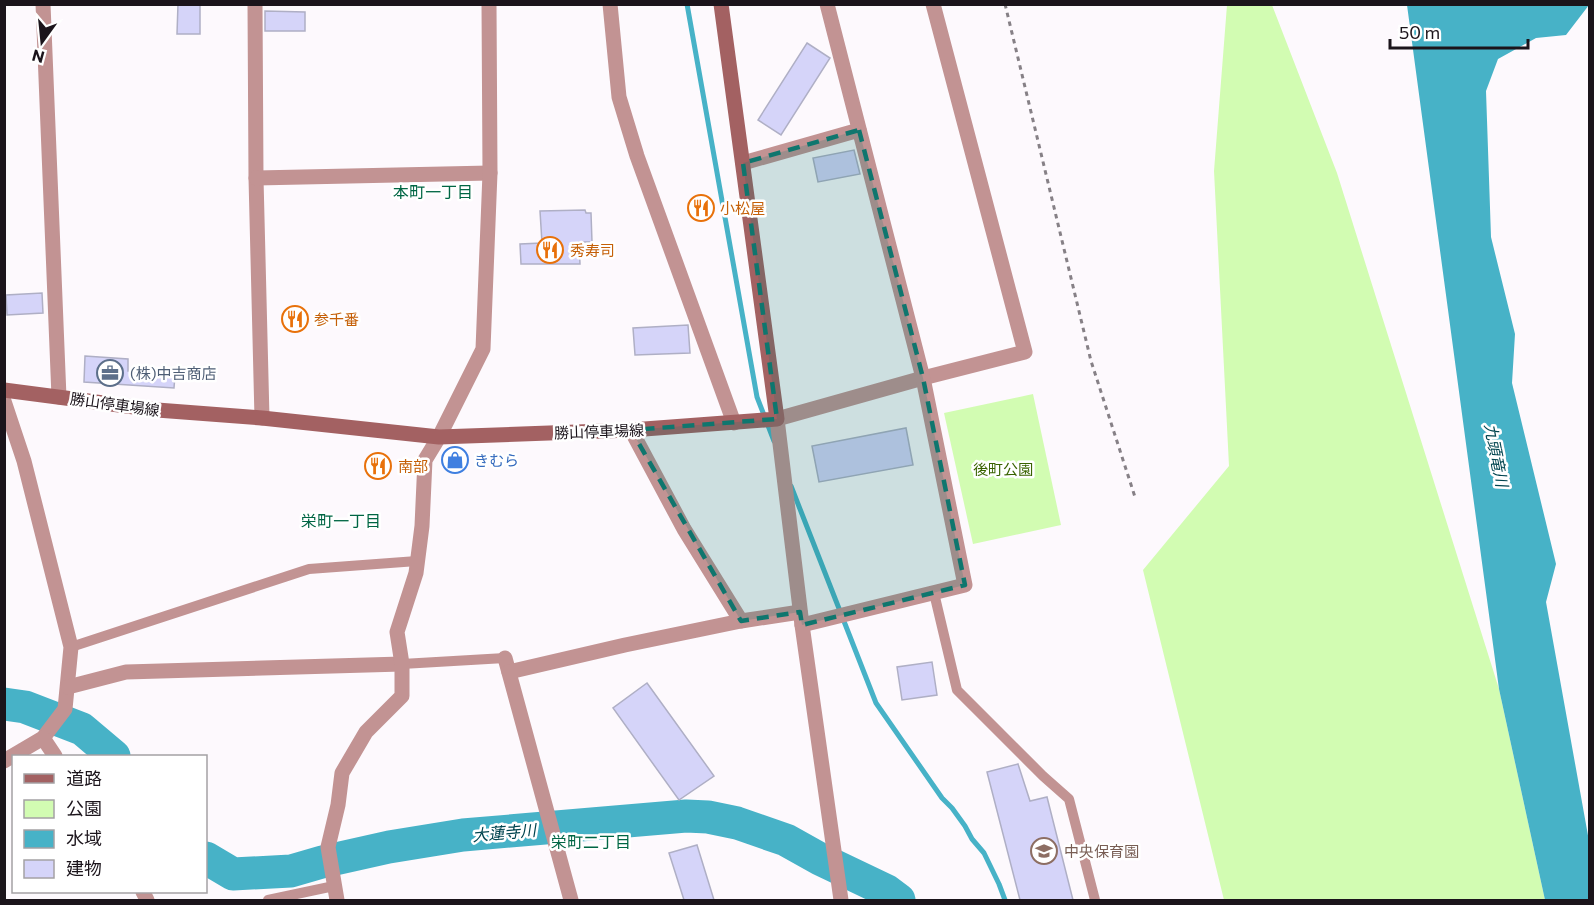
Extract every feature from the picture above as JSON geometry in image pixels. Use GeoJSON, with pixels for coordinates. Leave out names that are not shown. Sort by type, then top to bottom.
{"type":"FeatureCollection","features":[{"type":"Feature","properties":{"kind":"main road"},"geometry":{"type":"LineString","coordinates":[[721,4],[777,419]]}},
{"type":"Feature","properties":{"kind":"main road","name":"勝山停車場線"},"geometry":{"type":"LineString","coordinates":[[4,390],[157,410],[262,418],[440,437],[631,430],[777,419]]}},
{"type":"Feature","properties":{"kind":"street"},"geometry":{"type":"LineString","coordinates":[[43,4],[59,397]]}},
{"type":"Feature","properties":{"kind":"street"},"geometry":{"type":"LineString","coordinates":[[255,4],[256,178],[262,418]]}},
{"type":"Feature","properties":{"kind":"street"},"geometry":{"type":"LineString","coordinates":[[336,893],[328,847],[338,805],[342,773],[366,732],[402,696],[402,664],[397,632],[416,573],[422,526],[425,460],[440,437],[483,349],[490,173],[489,4]]}},
{"type":"Feature","properties":{"kind":"street"},"geometry":{"type":"LineString","coordinates":[[610,4],[619,97],[637,156],[734,423]]}},
{"type":"Feature","properties":{"kind":"street"},"geometry":{"type":"LineString","coordinates":[[571,900],[507,665],[625,645],[741,621],[801,619],[965,585],[923,378],[827,4]]}},
{"type":"Feature","properties":{"kind":"street"},"geometry":{"type":"LineString","coordinates":[[842,900],[801,619],[777,419],[1025,352],[933,4]]}},
{"type":"Feature","properties":{"kind":"street"},"geometry":{"type":"LineString","coordinates":[[743,163],[859,130]]}},
{"type":"Feature","properties":{"kind":"street"},"geometry":{"type":"LineString","coordinates":[[256,178],[490,173]]}},
{"type":"Feature","properties":{"kind":"street"},"geometry":{"type":"LineString","coordinates":[[4,401],[24,461],[71,646],[65,709],[43,738],[14,755]]}},
{"type":"Feature","properties":{"kind":"street"},"geometry":{"type":"LineString","coordinates":[[631,430],[684,529],[741,621]]}},
{"type":"Feature","properties":{"kind":"street"},"geometry":{"type":"LineString","coordinates":[[68,687],[126,672],[402,664]]}},
{"type":"Feature","properties":{"kind":"street"},"geometry":{"type":"LineString","coordinates":[[43,738],[54,755]]}},
{"type":"Feature","properties":{"kind":"lane"},"geometry":{"type":"LineString","coordinates":[[71,646],[309,569],[417,561]]}},
{"type":"Feature","properties":{"kind":"lane"},"geometry":{"type":"LineString","coordinates":[[934,593],[957,690],[1069,799],[1095,900]]}},
{"type":"Feature","properties":{"kind":"lane"},"geometry":{"type":"LineString","coordinates":[[402,664],[507,665]]}},
{"type":"Feature","properties":{"kind":"lane"},"geometry":{"type":"LineString","coordinates":[[268,900],[336,893]]}},
{"type":"Feature","properties":{"kind":"path"},"geometry":{"type":"LineString","coordinates":[[1005,4],[1091,361],[1135,497]]}},
{"type":"Feature","properties":{"kind":"highlighted area"},"geometry":{"type":"Polygon","coordinates":[[[859,130],[923,378],[965,585],[802,625],[800,612],[741,621],[631,430],[777,419],[743,163],[859,130]]]}},
{"type":"Feature","properties":{"kind":"green space"},"geometry":{"type":"Polygon","coordinates":[[[1227,5],[1272,5],[1337,173],[1499,689],[1545,900],[1224,900],[1143,570],[1229,466],[1214,171],[1227,5]]]}},
{"type":"Feature","properties":{"kind":"green space","name":"後町公園"},"geometry":{"type":"Polygon","coordinates":[[[1033,394],[1061,525],[973,544],[944,413],[1033,394]]]}},
{"type":"Feature","properties":{"kind":"water","name":"九頭竜川"},"geometry":{"type":"Polygon","coordinates":[[[1407,5],[1589,5],[1566,35],[1536,38],[1498,59],[1486,91],[1491,237],[1515,334],[1512,383],[1556,564],[1546,602],[1589,841],[1589,900],[1545,900],[1499,689],[1407,5]]]}},
{"type":"Feature","properties":{"kind":"building"},"geometry":{"type":"Polygon","coordinates":[[[178,4],[200,4],[200,34],[177,34],[178,4]]]}},
{"type":"Feature","properties":{"kind":"building"},"geometry":{"type":"Polygon","coordinates":[[[265,11],[305,12],[305,31],[265,31],[265,11]]]}},
{"type":"Feature","properties":{"kind":"building"},"geometry":{"type":"Polygon","coordinates":[[[807,43],[830,58],[781,135],[758,120],[807,43]]]}},
{"type":"Feature","properties":{"kind":"building"},"geometry":{"type":"Polygon","coordinates":[[[854,150],[860,174],[818,182],[813,158],[854,150]]]}},
{"type":"Feature","properties":{"kind":"building"},"geometry":{"type":"Polygon","coordinates":[[[585,210],[586,213],[591,213],[592,242],[579,242],[580,264],[521,264],[520,244],[542,243],[540,211],[585,210]]]}},
{"type":"Feature","properties":{"kind":"building"},"geometry":{"type":"Polygon","coordinates":[[[42,293],[43,313],[7,315],[6,295],[42,293]]]}},
{"type":"Feature","properties":{"kind":"building"},"geometry":{"type":"Polygon","coordinates":[[[688,325],[690,353],[635,355],[633,328],[688,325]]]}},
{"type":"Feature","properties":{"kind":"building"},"geometry":{"type":"Polygon","coordinates":[[[85,356],[128,359],[128,371],[175,375],[174,388],[84,382],[85,356]]]}},
{"type":"Feature","properties":{"kind":"building"},"geometry":{"type":"Polygon","coordinates":[[[906,428],[913,465],[819,482],[812,446],[906,428]]]}},
{"type":"Feature","properties":{"kind":"building"},"geometry":{"type":"Polygon","coordinates":[[[932,662],[937,695],[902,700],[897,667],[932,662]]]}},
{"type":"Feature","properties":{"kind":"building"},"geometry":{"type":"Polygon","coordinates":[[[647,683],[714,776],[679,800],[613,708],[647,683]]]}},
{"type":"Feature","properties":{"kind":"building"},"geometry":{"type":"Polygon","coordinates":[[[1018,764],[1030,801],[1047,797],[1073,900],[1020,900],[987,772],[1018,764]]]}},
{"type":"Feature","properties":{"kind":"building"},"geometry":{"type":"Polygon","coordinates":[[[697,845],[714,900],[684,900],[669,853],[697,845]]]}},
{"type":"Feature","properties":{"kind":"waterway"},"geometry":{"type":"LineString","coordinates":[[687,4],[757,397],[774,441]]}},
{"type":"Feature","properties":{"kind":"waterway"},"geometry":{"type":"LineString","coordinates":[[791,486],[876,703],[942,798],[952,808],[984,853],[1005,900]]}},
{"type":"Feature","properties":{"kind":"waterway","name":"大蓮寺川"},"geometry":{"type":"LineString","coordinates":[[4,704],[25,707],[82,729],[113,755]]}},
{"type":"Feature","properties":{"kind":"waterway","name":"大蓮寺川"},"geometry":{"type":"LineString","coordinates":[[207,859],[233,874],[291,871],[389,847],[463,835],[686,816],[708,817],[737,823],[786,840],[887,891],[899,900]]}},
{"type":"Feature","properties":{"kind":"place","name":"小松屋"},"geometry":{"type":"Point","coordinates":[701,208]}},
{"type":"Feature","properties":{"kind":"place","name":"秀寿司"},"geometry":{"type":"Point","coordinates":[550,250]}},
{"type":"Feature","properties":{"kind":"place","name":"参千番"},"geometry":{"type":"Point","coordinates":[295,319]}},
{"type":"Feature","properties":{"kind":"place","name":"(株)中吉商店"},"geometry":{"type":"Point","coordinates":[110,373]}},
{"type":"Feature","properties":{"kind":"place","name":"きむら"},"geometry":{"type":"Point","coordinates":[455,460]}},
{"type":"Feature","properties":{"kind":"place","name":"南部"},"geometry":{"type":"Point","coordinates":[378,466]}},
{"type":"Feature","properties":{"kind":"place","name":"中央保育園"},"geometry":{"type":"Point","coordinates":[1044,851]}},
{"type":"Feature","properties":{"kind":"district","name":"本町一丁目"},"geometry":{"type":"Point","coordinates":[433,191]}},
{"type":"Feature","properties":{"kind":"district","name":"栄町一丁目"},"geometry":{"type":"Point","coordinates":[341,520]}},
{"type":"Feature","properties":{"kind":"district","name":"栄町二丁目"},"geometry":{"type":"Point","coordinates":[591,841]}}]}
